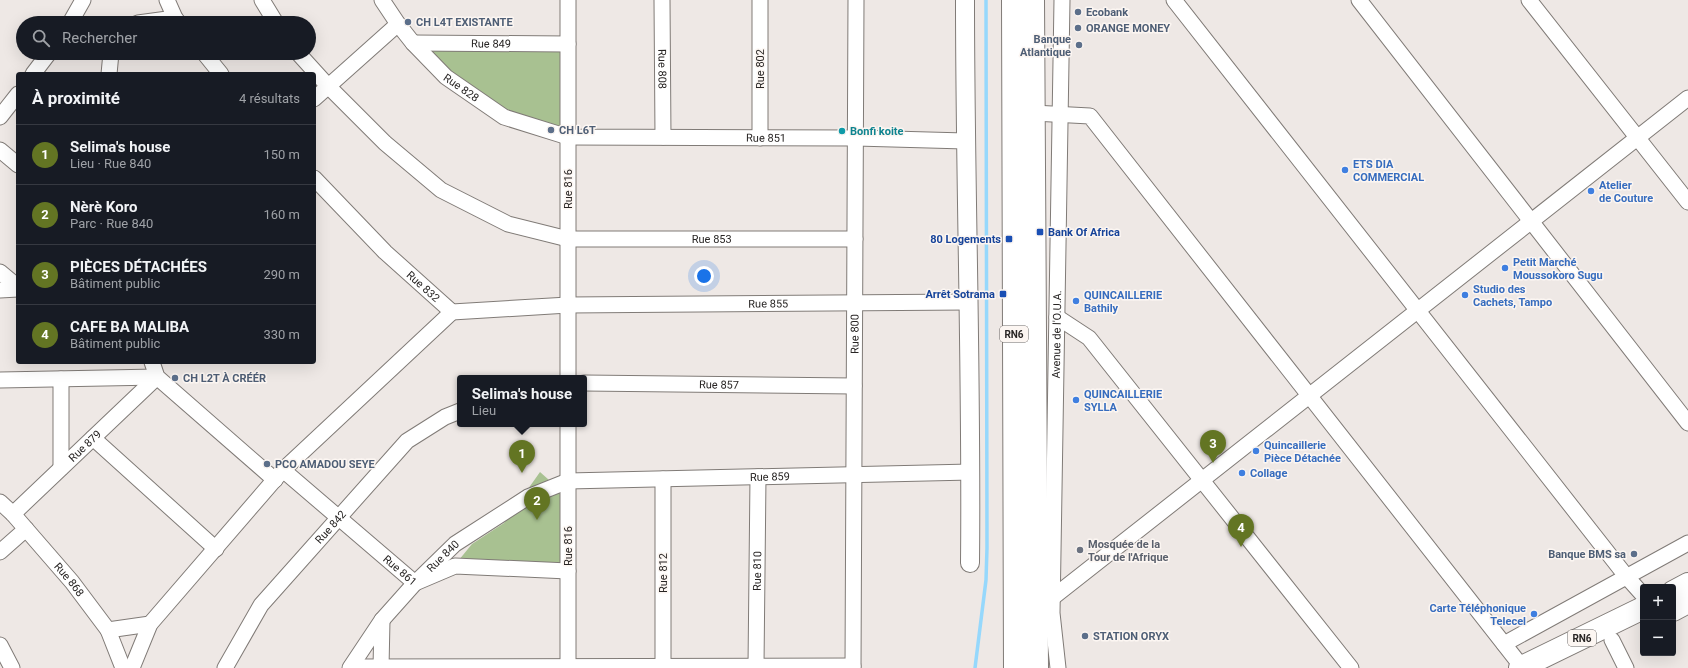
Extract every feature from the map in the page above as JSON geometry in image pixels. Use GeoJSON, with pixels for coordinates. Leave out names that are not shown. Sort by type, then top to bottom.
{"type":"FeatureCollection","features":[{"type":"Feature","properties":{"kind":"highway","name":"RN6"},"geometry":{"type":"LineString","coordinates":[[1013,0],[1015,668]]}},
{"type":"Feature","properties":{"kind":"highway","name":"Avenue de l'O.U.A."},"geometry":{"type":"LineString","coordinates":[[1033,0],[1037,668]]}},
{"type":"Feature","properties":{"kind":"highway"},"geometry":{"type":"LineString","coordinates":[[1676,590],[1688,584]]}},
{"type":"Feature","properties":{"kind":"highway"},"geometry":{"type":"LineString","coordinates":[[1676,608],[1688,602]]}},
{"type":"Feature","properties":{"kind":"highway","name":"RN6"},"geometry":{"type":"LineString","coordinates":[[1521,668],[1640,609]]}},
{"type":"Feature","properties":{"kind":"highway","name":"RN6"},"geometry":{"type":"LineString","coordinates":[[1555,668],[1640,626]]}},
{"type":"Feature","properties":{"kind":"street"},"geometry":{"type":"LineString","coordinates":[[74,16],[83,0]]}},
{"type":"Feature","properties":{"kind":"street"},"geometry":{"type":"LineString","coordinates":[[167,0],[175,16]]}},
{"type":"Feature","properties":{"kind":"street"},"geometry":{"type":"LineString","coordinates":[[262,0],[272,16]]}},
{"type":"Feature","properties":{"kind":"street","name":"Rue 828"},"geometry":{"type":"LineString","coordinates":[[382,0],[398,24],[446,77],[504,117],[568,137]]}},
{"type":"Feature","properties":{"kind":"street","name":"Rue 816"},"geometry":{"type":"LineString","coordinates":[[568,0],[568,375]]}},
{"type":"Feature","properties":{"kind":"street","name":"Rue 808"},"geometry":{"type":"LineString","coordinates":[[662,0],[663,137]]}},
{"type":"Feature","properties":{"kind":"street","name":"Rue 802"},"geometry":{"type":"LineString","coordinates":[[760,0],[760,138]]}},
{"type":"Feature","properties":{"kind":"street","name":"Rue 800"},"geometry":{"type":"LineString","coordinates":[[853,667],[856,0]]}},
{"type":"Feature","properties":{"kind":"street"},"geometry":{"type":"LineString","coordinates":[[965,0],[965,141],[971,472],[970,563]]}},
{"type":"Feature","properties":{"kind":"street","name":"Avenue de l'O.U.A."},"geometry":{"type":"LineString","coordinates":[[1058,668],[1052,613],[1052,598],[1062,0]]}},
{"type":"Feature","properties":{"kind":"street"},"geometry":{"type":"LineString","coordinates":[[1174,0],[1626,576],[1640,592]]}},
{"type":"Feature","properties":{"kind":"street"},"geometry":{"type":"LineString","coordinates":[[1359,0],[1688,423]]}},
{"type":"Feature","properties":{"kind":"street"},"geometry":{"type":"LineString","coordinates":[[1529,0],[1688,202]]}},
{"type":"Feature","properties":{"kind":"street"},"geometry":{"type":"LineString","coordinates":[[316,97],[398,24]]}},
{"type":"Feature","properties":{"kind":"street","name":"Rue 849"},"geometry":{"type":"LineString","coordinates":[[414,43],[568,44]]}},
{"type":"Feature","properties":{"kind":"street"},"geometry":{"type":"LineString","coordinates":[[35,72],[44,60]]}},
{"type":"Feature","properties":{"kind":"street"},"geometry":{"type":"LineString","coordinates":[[109,72],[110,60]]}},
{"type":"Feature","properties":{"kind":"street"},"geometry":{"type":"LineString","coordinates":[[210,60],[220,72]]}},
{"type":"Feature","properties":{"kind":"street","name":"Rue 853"},"geometry":{"type":"LineString","coordinates":[[304,60],[315,72]]}},
{"type":"Feature","properties":{"kind":"street","name":"Rue 853"},"geometry":{"type":"LineString","coordinates":[[316,73],[386,143],[441,190],[508,224],[568,239],[855,239]]}},
{"type":"Feature","properties":{"kind":"street"},"geometry":{"type":"LineString","coordinates":[[0,117],[16,97]]}},
{"type":"Feature","properties":{"kind":"street"},"geometry":{"type":"LineString","coordinates":[[1052,598],[1688,98]]}},
{"type":"Feature","properties":{"kind":"street"},"geometry":{"type":"LineString","coordinates":[[1033,113],[1090,116],[1504,644],[1521,668]]}},
{"type":"Feature","properties":{"kind":"street","name":"Rue 851"},"geometry":{"type":"LineString","coordinates":[[568,137],[856,138],[965,141]]}},
{"type":"Feature","properties":{"kind":"street"},"geometry":{"type":"LineString","coordinates":[[0,150],[16,163]]}},
{"type":"Feature","properties":{"kind":"street","name":"Rue 832"},"geometry":{"type":"LineString","coordinates":[[316,180],[385,252],[452,312]]}},
{"type":"Feature","properties":{"kind":"street"},"geometry":{"type":"LineString","coordinates":[[0,272],[16,286]]}},
{"type":"Feature","properties":{"kind":"street"},"geometry":{"type":"LineString","coordinates":[[0,290],[16,288]]}},
{"type":"Feature","properties":{"kind":"street","name":"Rue 855"},"geometry":{"type":"LineString","coordinates":[[568,305],[968,302]]}},
{"type":"Feature","properties":{"kind":"street"},"geometry":{"type":"LineString","coordinates":[[132,668],[150,624],[279,475],[452,312],[568,305]]}},
{"type":"Feature","properties":{"kind":"street"},"geometry":{"type":"LineString","coordinates":[[1057,317],[1089,338],[1351,668]]}},
{"type":"Feature","properties":{"kind":"street"},"geometry":{"type":"LineString","coordinates":[[0,380],[157,377],[153,364]]}},
{"type":"Feature","properties":{"kind":"street","name":"Rue 861"},"geometry":{"type":"LineString","coordinates":[[157,377],[279,475],[339,518],[415,583],[455,566],[568,571]]}},
{"type":"Feature","properties":{"kind":"street","name":"Rue 879"},"geometry":{"type":"LineString","coordinates":[[13,514],[157,377]]}},
{"type":"Feature","properties":{"kind":"street"},"geometry":{"type":"LineString","coordinates":[[61,379],[61,468]]}},
{"type":"Feature","properties":{"kind":"street","name":"Rue 857"},"geometry":{"type":"LineString","coordinates":[[587,383],[854,386]]}},
{"type":"Feature","properties":{"kind":"street","name":"Rue 842"},"geometry":{"type":"LineString","coordinates":[[225,668],[261,605],[407,441],[445,417],[457,412]]}},
{"type":"Feature","properties":{"kind":"street","name":"Rue 816"},"geometry":{"type":"LineString","coordinates":[[568,427],[568,667]]}},
{"type":"Feature","properties":{"kind":"street"},"geometry":{"type":"LineString","coordinates":[[93,438],[216,548]]}},
{"type":"Feature","properties":{"kind":"street","name":"Rue 859"},"geometry":{"type":"LineString","coordinates":[[568,481],[971,472]]}},
{"type":"Feature","properties":{"kind":"street","name":"Rue 810"},"geometry":{"type":"LineString","coordinates":[[756,666],[758,477]]}},
{"type":"Feature","properties":{"kind":"street","name":"Rue 812"},"geometry":{"type":"LineString","coordinates":[[663,479],[663,666]]}},
{"type":"Feature","properties":{"kind":"street","name":"Rue 840"},"geometry":{"type":"LineString","coordinates":[[351,667],[382,620],[415,583],[455,544],[528,498],[568,481]]}},
{"type":"Feature","properties":{"kind":"street","name":"Rue 868"},"geometry":{"type":"LineString","coordinates":[[0,502],[13,514],[72,582],[108,630],[123,668]]}},
{"type":"Feature","properties":{"kind":"street"},"geometry":{"type":"LineString","coordinates":[[0,552],[26,530]]}},
{"type":"Feature","properties":{"kind":"street"},"geometry":{"type":"LineString","coordinates":[[1504,644],[1688,543]]}},
{"type":"Feature","properties":{"kind":"street"},"geometry":{"type":"LineString","coordinates":[[1037,583],[1052,613]]}},
{"type":"Feature","properties":{"kind":"street"},"geometry":{"type":"LineString","coordinates":[[381,667],[382,620]]}},
{"type":"Feature","properties":{"kind":"street"},"geometry":{"type":"LineString","coordinates":[[108,630],[150,624]]}},
{"type":"Feature","properties":{"kind":"street"},"geometry":{"type":"LineString","coordinates":[[1612,640],[1626,668]]}},
{"type":"Feature","properties":{"kind":"street"},"geometry":{"type":"LineString","coordinates":[[0,645],[12,668]]}},
{"type":"Feature","properties":{"kind":"street"},"geometry":{"type":"LineString","coordinates":[[351,667],[853,667]]}},
{"type":"Feature","properties":{"kind":"green space"},"geometry":{"type":"Polygon","coordinates":[[[408,34],[568,47],[569,133],[485,102],[408,34]]]}},
{"type":"Feature","properties":{"kind":"green space"},"geometry":{"type":"Polygon","coordinates":[[[540,472],[567,496],[562,570],[454,566],[472,544],[504,523],[540,472]]]}},
{"type":"Feature","properties":{"kind":"waterway"},"geometry":{"type":"LineString","coordinates":[[975,668],[986,580],[987,548],[986,0]]}},
{"type":"Feature","properties":{"kind":"place","name":"Ecobank"},"geometry":{"type":"Point","coordinates":[1078,12]}},
{"type":"Feature","properties":{"kind":"place","name":"CH L4T EXISTANTE"},"geometry":{"type":"Point","coordinates":[408,22]}},
{"type":"Feature","properties":{"kind":"place","name":"ORANGE MONEY"},"geometry":{"type":"Point","coordinates":[1078,28]}},
{"type":"Feature","properties":{"kind":"place","name":"Banque Atlantique"},"geometry":{"type":"Point","coordinates":[1079,45]}},
{"type":"Feature","properties":{"kind":"place","name":"CH L6T"},"geometry":{"type":"Point","coordinates":[551,130]}},
{"type":"Feature","properties":{"kind":"place","name":"Bonfi koite"},"geometry":{"type":"Point","coordinates":[842,131]}},
{"type":"Feature","properties":{"kind":"place","name":"ETS DIA COMMERCIAL"},"geometry":{"type":"Point","coordinates":[1345,170]}},
{"type":"Feature","properties":{"kind":"place","name":"Atelier de Couture"},"geometry":{"type":"Point","coordinates":[1591,191]}},
{"type":"Feature","properties":{"kind":"place","name":"Bank Of Africa"},"geometry":{"type":"Point","coordinates":[1040,232]}},
{"type":"Feature","properties":{"kind":"place","name":"80 Logements"},"geometry":{"type":"Point","coordinates":[1009,239]}},
{"type":"Feature","properties":{"kind":"place","name":"Petit Marché Moussokoro Sugu"},"geometry":{"type":"Point","coordinates":[1505,268]}},
{"type":"Feature","properties":{"kind":"place","name":"Arrêt Sotrama"},"geometry":{"type":"Point","coordinates":[1003,294]}},
{"type":"Feature","properties":{"kind":"place","name":"Studio des Cachets, Tampo"},"geometry":{"type":"Point","coordinates":[1465,295]}},
{"type":"Feature","properties":{"kind":"place","name":"QUINCAILLERIE Bathily"},"geometry":{"type":"Point","coordinates":[1076,301]}},
{"type":"Feature","properties":{"kind":"place","name":"CH L2T À CRÉÉR"},"geometry":{"type":"Point","coordinates":[175,378]}},
{"type":"Feature","properties":{"kind":"place","name":"QUINCAILLERIE SYLLA"},"geometry":{"type":"Point","coordinates":[1076,400]}},
{"type":"Feature","properties":{"kind":"place","name":"Quincaillerie Pièce Détachée"},"geometry":{"type":"Point","coordinates":[1256,451]}},
{"type":"Feature","properties":{"kind":"place","name":"PIÈCES DÉTACHÉES"},"geometry":{"type":"Point","coordinates":[1213,463]}},
{"type":"Feature","properties":{"kind":"place","name":"PCO AMADOU SEYE"},"geometry":{"type":"Point","coordinates":[267,464]}},
{"type":"Feature","properties":{"kind":"place","name":"Selima's house"},"geometry":{"type":"Point","coordinates":[522,473]}},
{"type":"Feature","properties":{"kind":"place","name":"Collage"},"geometry":{"type":"Point","coordinates":[1242,473]}},
{"type":"Feature","properties":{"kind":"place","name":"Nèrè Koro"},"geometry":{"type":"Point","coordinates":[537,520]}},
{"type":"Feature","properties":{"kind":"place","name":"CAFE BA MALIBA"},"geometry":{"type":"Point","coordinates":[1241,547]}},
{"type":"Feature","properties":{"kind":"place","name":"Mosquée de la Tour de l'Afrique"},"geometry":{"type":"Point","coordinates":[1080,550]}},
{"type":"Feature","properties":{"kind":"place","name":"Banque BMS sa"},"geometry":{"type":"Point","coordinates":[1634,554]}},
{"type":"Feature","properties":{"kind":"place","name":"Carte Téléphonique Telecel"},"geometry":{"type":"Point","coordinates":[1534,614]}},
{"type":"Feature","properties":{"kind":"place","name":"STATION ORYX"},"geometry":{"type":"Point","coordinates":[1085,636]}}]}
